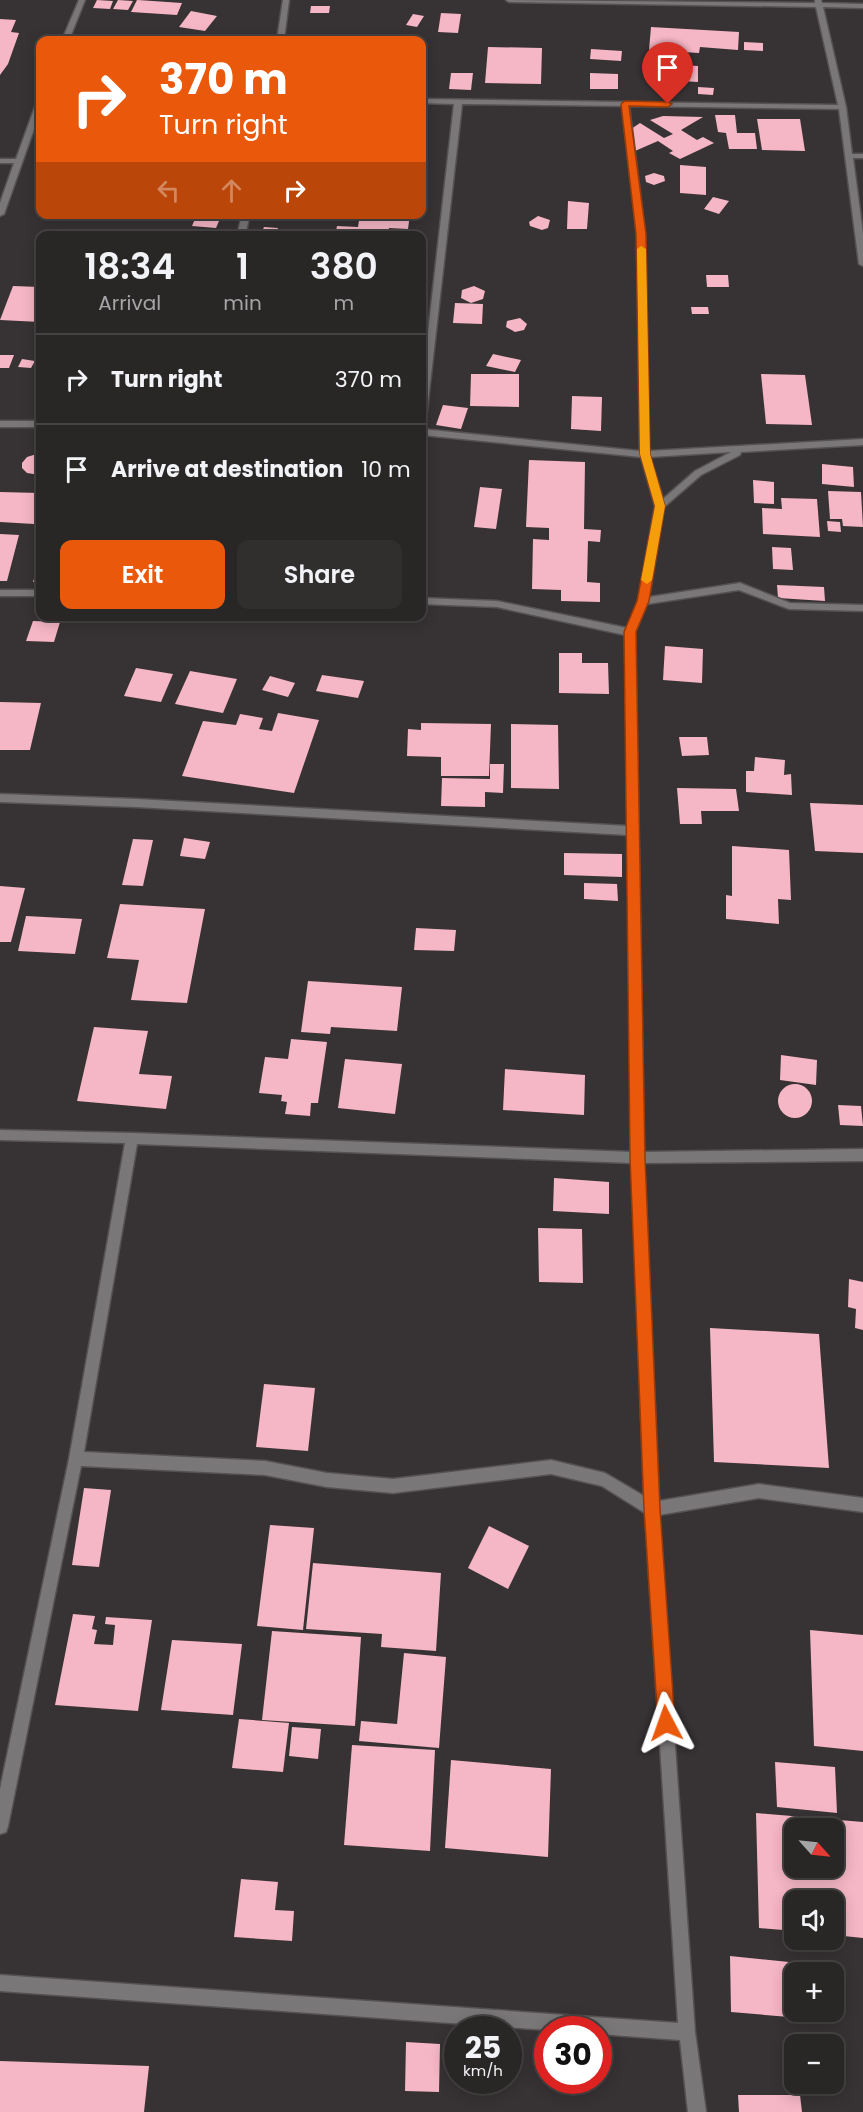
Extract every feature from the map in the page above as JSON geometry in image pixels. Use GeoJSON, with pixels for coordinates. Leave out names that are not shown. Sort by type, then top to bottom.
{"type":"FeatureCollection","features":[{"type":"Feature","properties":{"kind":"street"},"geometry":{"type":"LineString","coordinates":[[67,36],[82,0]]}},
{"type":"Feature","properties":{"kind":"street"},"geometry":{"type":"LineString","coordinates":[[281,36],[286,0]]}},
{"type":"Feature","properties":{"kind":"street"},"geometry":{"type":"LineString","coordinates":[[509,0],[818,3],[863,6]]}},
{"type":"Feature","properties":{"kind":"street"},"geometry":{"type":"LineString","coordinates":[[818,3],[842,107],[863,264]]}},
{"type":"Feature","properties":{"kind":"street"},"geometry":{"type":"LineString","coordinates":[[426,100],[842,107]]}},
{"type":"Feature","properties":{"kind":"street"},"geometry":{"type":"LineString","coordinates":[[426,383],[458,102]]}},
{"type":"Feature","properties":{"kind":"street"},"geometry":{"type":"LineString","coordinates":[[625,104],[641,234],[645,454],[660,506],[643,601],[630,632],[638,1158],[652,1509],[687,2032],[697,2112]]}},
{"type":"Feature","properties":{"kind":"street"},"geometry":{"type":"LineString","coordinates":[[0,214],[36,114]]}},
{"type":"Feature","properties":{"kind":"street"},"geometry":{"type":"LineString","coordinates":[[848,156],[863,156]]}},
{"type":"Feature","properties":{"kind":"street"},"geometry":{"type":"LineString","coordinates":[[0,161],[18,161]]}},
{"type":"Feature","properties":{"kind":"street"},"geometry":{"type":"LineString","coordinates":[[0,424],[36,424]]}},
{"type":"Feature","properties":{"kind":"street"},"geometry":{"type":"LineString","coordinates":[[426,432],[645,454],[863,442]]}},
{"type":"Feature","properties":{"kind":"street"},"geometry":{"type":"LineString","coordinates":[[660,506],[698,473],[720,460],[748,449]]}},
{"type":"Feature","properties":{"kind":"street"},"geometry":{"type":"LineString","coordinates":[[643,601],[740,586],[789,606],[863,608]]}},
{"type":"Feature","properties":{"kind":"street"},"geometry":{"type":"LineString","coordinates":[[0,593],[36,593]]}},
{"type":"Feature","properties":{"kind":"street"},"geometry":{"type":"LineString","coordinates":[[426,601],[497,604],[630,632]]}},
{"type":"Feature","properties":{"kind":"street"},"geometry":{"type":"LineString","coordinates":[[0,798],[148,803],[633,831]]}},
{"type":"Feature","properties":{"kind":"street"},"geometry":{"type":"LineString","coordinates":[[0,1136],[132,1138],[638,1158],[863,1155]]}},
{"type":"Feature","properties":{"kind":"street"},"geometry":{"type":"LineString","coordinates":[[0,1826],[76,1459],[132,1138]]}},
{"type":"Feature","properties":{"kind":"street"},"geometry":{"type":"LineString","coordinates":[[76,1459],[265,1468],[327,1480],[393,1486],[551,1467],[605,1480],[652,1509],[759,1491],[863,1505]]}},
{"type":"Feature","properties":{"kind":"street"},"geometry":{"type":"LineString","coordinates":[[0,1983],[687,2032]]}},
{"type":"Feature","properties":{"kind":"building"},"geometry":{"type":"Polygon","coordinates":[[[97,0],[113,1],[110,9],[93,8],[97,0]]]}},
{"type":"Feature","properties":{"kind":"building"},"geometry":{"type":"Polygon","coordinates":[[[118,0],[133,1],[128,10],[113,9],[118,0]]]}},
{"type":"Feature","properties":{"kind":"building"},"geometry":{"type":"Polygon","coordinates":[[[137,0],[182,3],[177,15],[131,12],[137,0]]]}},
{"type":"Feature","properties":{"kind":"building"},"geometry":{"type":"Polygon","coordinates":[[[311,6],[330,6],[329,13],[310,13],[311,6]]]}},
{"type":"Feature","properties":{"kind":"building"},"geometry":{"type":"Polygon","coordinates":[[[191,11],[217,16],[205,31],[179,27],[191,11]]]}},
{"type":"Feature","properties":{"kind":"building"},"geometry":{"type":"Polygon","coordinates":[[[441,13],[461,14],[458,33],[438,32],[441,13]]]}},
{"type":"Feature","properties":{"kind":"building"},"geometry":{"type":"Polygon","coordinates":[[[413,14],[424,16],[417,27],[406,25],[413,14]]]}},
{"type":"Feature","properties":{"kind":"building"},"geometry":{"type":"Polygon","coordinates":[[[0,19],[16,20],[11,32],[19,33],[8,64],[0,75],[0,19]]]}},
{"type":"Feature","properties":{"kind":"building"},"geometry":{"type":"Polygon","coordinates":[[[651,27],[739,32],[738,50],[700,47],[699,53],[649,50],[651,27]]]}},
{"type":"Feature","properties":{"kind":"building"},"geometry":{"type":"Polygon","coordinates":[[[744,42],[763,43],[763,51],[744,50],[744,42]]]}},
{"type":"Feature","properties":{"kind":"building"},"geometry":{"type":"Polygon","coordinates":[[[488,47],[542,48],[541,84],[485,83],[488,47]]]}},
{"type":"Feature","properties":{"kind":"building"},"geometry":{"type":"Polygon","coordinates":[[[591,49],[622,51],[621,61],[590,59],[591,49]]]}},
{"type":"Feature","properties":{"kind":"building"},"geometry":{"type":"Polygon","coordinates":[[[682,65],[698,66],[698,82],[681,81],[682,65]]]}},
{"type":"Feature","properties":{"kind":"building"},"geometry":{"type":"Polygon","coordinates":[[[451,73],[473,73],[471,90],[449,89],[451,73]]]}},
{"type":"Feature","properties":{"kind":"building"},"geometry":{"type":"Polygon","coordinates":[[[590,73],[618,74],[618,89],[590,89],[590,73]]]}},
{"type":"Feature","properties":{"kind":"building"},"geometry":{"type":"Polygon","coordinates":[[[698,87],[714,88],[713,95],[698,94],[698,87]]]}},
{"type":"Feature","properties":{"kind":"building"},"geometry":{"type":"Polygon","coordinates":[[[715,115],[735,115],[737,133],[755,133],[757,149],[729,149],[726,133],[718,132],[715,115]]]}},
{"type":"Feature","properties":{"kind":"building"},"geometry":{"type":"Polygon","coordinates":[[[663,116],[703,117],[681,130],[697,140],[703,137],[714,143],[680,159],[669,153],[673,151],[658,141],[635,151],[631,129],[640,123],[664,138],[673,134],[650,120],[663,116]]]}},
{"type":"Feature","properties":{"kind":"building"},"geometry":{"type":"Polygon","coordinates":[[[757,119],[800,119],[805,151],[762,150],[757,119]]]}},
{"type":"Feature","properties":{"kind":"building"},"geometry":{"type":"Polygon","coordinates":[[[680,165],[706,167],[706,195],[680,193],[680,165]]]}},
{"type":"Feature","properties":{"kind":"building"},"geometry":{"type":"Polygon","coordinates":[[[654,173],[664,176],[665,181],[654,185],[646,182],[645,176],[654,173]]]}},
{"type":"Feature","properties":{"kind":"building"},"geometry":{"type":"Polygon","coordinates":[[[713,197],[729,201],[719,214],[704,209],[713,197]]]}},
{"type":"Feature","properties":{"kind":"building"},"geometry":{"type":"Polygon","coordinates":[[[568,201],[589,203],[587,229],[567,229],[568,201]]]}},
{"type":"Feature","properties":{"kind":"building"},"geometry":{"type":"Polygon","coordinates":[[[538,216],[550,220],[548,228],[542,230],[530,226],[529,222],[538,216]]]}},
{"type":"Feature","properties":{"kind":"building"},"geometry":{"type":"Polygon","coordinates":[[[195,219],[220,219],[216,228],[192,226],[195,219]]]}},
{"type":"Feature","properties":{"kind":"building"},"geometry":{"type":"Polygon","coordinates":[[[359,219],[409,219],[408,229],[336,231],[337,226],[358,227],[359,219]]]}},
{"type":"Feature","properties":{"kind":"building"},"geometry":{"type":"Polygon","coordinates":[[[264,227],[278,228],[277,231],[262,231],[264,227]]]}},
{"type":"Feature","properties":{"kind":"building"},"geometry":{"type":"Polygon","coordinates":[[[706,275],[728,275],[729,287],[707,287],[706,275]]]}},
{"type":"Feature","properties":{"kind":"building"},"geometry":{"type":"Polygon","coordinates":[[[13,286],[36,287],[36,322],[0,320],[13,286]]]}},
{"type":"Feature","properties":{"kind":"building"},"geometry":{"type":"Polygon","coordinates":[[[474,286],[485,291],[483,299],[471,303],[461,298],[462,290],[474,286]]]}},
{"type":"Feature","properties":{"kind":"building"},"geometry":{"type":"Polygon","coordinates":[[[455,303],[483,304],[482,324],[453,323],[455,303]]]}},
{"type":"Feature","properties":{"kind":"building"},"geometry":{"type":"Polygon","coordinates":[[[691,307],[708,307],[709,314],[692,314],[691,307]]]}},
{"type":"Feature","properties":{"kind":"building"},"geometry":{"type":"Polygon","coordinates":[[[520,318],[527,324],[524,330],[515,332],[506,327],[507,321],[520,318]]]}},
{"type":"Feature","properties":{"kind":"building"},"geometry":{"type":"Polygon","coordinates":[[[493,354],[521,360],[515,372],[486,366],[493,354]]]}},
{"type":"Feature","properties":{"kind":"building"},"geometry":{"type":"Polygon","coordinates":[[[0,355],[14,355],[9,368],[0,368],[0,355]]]}},
{"type":"Feature","properties":{"kind":"building"},"geometry":{"type":"Polygon","coordinates":[[[22,359],[35,361],[31,368],[18,367],[22,359]]]}},
{"type":"Feature","properties":{"kind":"building"},"geometry":{"type":"Polygon","coordinates":[[[471,374],[519,374],[519,407],[470,406],[471,374]]]}},
{"type":"Feature","properties":{"kind":"building"},"geometry":{"type":"Polygon","coordinates":[[[761,374],[805,375],[812,425],[766,424],[761,374]]]}},
{"type":"Feature","properties":{"kind":"building"},"geometry":{"type":"Polygon","coordinates":[[[572,396],[602,397],[601,431],[571,429],[572,396]]]}},
{"type":"Feature","properties":{"kind":"building"},"geometry":{"type":"Polygon","coordinates":[[[443,405],[468,408],[461,429],[436,425],[443,405]]]}},
{"type":"Feature","properties":{"kind":"building"},"geometry":{"type":"Polygon","coordinates":[[[36,454],[36,474],[27,473],[22,468],[22,463],[27,457],[36,454]]]}},
{"type":"Feature","properties":{"kind":"building"},"geometry":{"type":"Polygon","coordinates":[[[529,460],[585,462],[584,529],[601,530],[600,542],[588,541],[587,582],[600,583],[600,602],[561,601],[561,590],[532,589],[533,539],[549,540],[549,528],[526,527],[529,460]]]}},
{"type":"Feature","properties":{"kind":"building"},"geometry":{"type":"Polygon","coordinates":[[[822,464],[853,467],[854,487],[822,484],[822,464]]]}},
{"type":"Feature","properties":{"kind":"building"},"geometry":{"type":"Polygon","coordinates":[[[753,480],[774,482],[774,504],[754,503],[753,480]]]}},
{"type":"Feature","properties":{"kind":"building"},"geometry":{"type":"Polygon","coordinates":[[[480,487],[502,489],[496,529],[474,527],[480,487]]]}},
{"type":"Feature","properties":{"kind":"building"},"geometry":{"type":"Polygon","coordinates":[[[828,491],[861,492],[863,527],[843,526],[842,519],[830,519],[828,491]]]}},
{"type":"Feature","properties":{"kind":"building"},"geometry":{"type":"Polygon","coordinates":[[[0,492],[36,493],[34,524],[0,522],[0,492]]]}},
{"type":"Feature","properties":{"kind":"building"},"geometry":{"type":"Polygon","coordinates":[[[781,498],[817,499],[820,537],[763,534],[762,508],[782,509],[781,498]]]}},
{"type":"Feature","properties":{"kind":"building"},"geometry":{"type":"Polygon","coordinates":[[[827,521],[840,522],[841,532],[828,531],[827,521]]]}},
{"type":"Feature","properties":{"kind":"building"},"geometry":{"type":"Polygon","coordinates":[[[0,534],[19,535],[7,581],[0,581],[0,534]]]}},
{"type":"Feature","properties":{"kind":"building"},"geometry":{"type":"Polygon","coordinates":[[[772,547],[791,548],[793,570],[773,569],[772,547]]]}},
{"type":"Feature","properties":{"kind":"building"},"geometry":{"type":"Polygon","coordinates":[[[777,585],[824,587],[825,601],[778,598],[777,585]]]}},
{"type":"Feature","properties":{"kind":"building"},"geometry":{"type":"Polygon","coordinates":[[[33,621],[60,622],[54,642],[26,641],[33,621]]]}},
{"type":"Feature","properties":{"kind":"building"},"geometry":{"type":"Polygon","coordinates":[[[665,646],[703,649],[702,683],[663,680],[665,646]]]}},
{"type":"Feature","properties":{"kind":"building"},"geometry":{"type":"Polygon","coordinates":[[[559,653],[582,653],[582,663],[608,663],[609,694],[559,693],[559,653]]]}},
{"type":"Feature","properties":{"kind":"building"},"geometry":{"type":"Polygon","coordinates":[[[136,668],[173,674],[161,702],[124,696],[136,668]]]}},
{"type":"Feature","properties":{"kind":"building"},"geometry":{"type":"Polygon","coordinates":[[[190,671],[237,679],[223,713],[175,704],[190,671]]]}},
{"type":"Feature","properties":{"kind":"building"},"geometry":{"type":"Polygon","coordinates":[[[322,675],[364,681],[358,698],[316,691],[322,675]]]}},
{"type":"Feature","properties":{"kind":"building"},"geometry":{"type":"Polygon","coordinates":[[[270,676],[295,683],[288,697],[262,690],[270,676]]]}},
{"type":"Feature","properties":{"kind":"building"},"geometry":{"type":"Polygon","coordinates":[[[0,702],[41,703],[30,750],[0,750],[0,702]]]}},
{"type":"Feature","properties":{"kind":"building"},"geometry":{"type":"Polygon","coordinates":[[[278,713],[319,720],[294,793],[182,776],[203,721],[236,725],[240,714],[263,718],[259,729],[272,731],[278,713]]]}},
{"type":"Feature","properties":{"kind":"building"},"geometry":{"type":"Polygon","coordinates":[[[421,723],[491,724],[489,776],[441,776],[441,757],[407,756],[408,729],[421,730],[421,723]]]}},
{"type":"Feature","properties":{"kind":"building"},"geometry":{"type":"Polygon","coordinates":[[[511,724],[558,725],[559,789],[511,788],[511,724]]]}},
{"type":"Feature","properties":{"kind":"building"},"geometry":{"type":"Polygon","coordinates":[[[679,737],[707,737],[709,755],[682,756],[679,737]]]}},
{"type":"Feature","properties":{"kind":"building"},"geometry":{"type":"Polygon","coordinates":[[[755,757],[785,760],[784,775],[791,774],[792,795],[746,792],[746,771],[754,771],[755,757]]]}},
{"type":"Feature","properties":{"kind":"building"},"geometry":{"type":"Polygon","coordinates":[[[490,764],[504,764],[503,793],[485,792],[485,807],[441,806],[442,778],[490,779],[490,764]]]}},
{"type":"Feature","properties":{"kind":"building"},"geometry":{"type":"Polygon","coordinates":[[[677,788],[736,789],[739,811],[701,811],[702,824],[680,824],[677,788]]]}},
{"type":"Feature","properties":{"kind":"building"},"geometry":{"type":"Polygon","coordinates":[[[810,803],[863,805],[863,853],[815,851],[810,803]]]}},
{"type":"Feature","properties":{"kind":"building"},"geometry":{"type":"Polygon","coordinates":[[[184,838],[210,842],[205,859],[180,856],[184,838]]]}},
{"type":"Feature","properties":{"kind":"building"},"geometry":{"type":"Polygon","coordinates":[[[133,839],[153,840],[143,886],[122,885],[133,839]]]}},
{"type":"Feature","properties":{"kind":"building"},"geometry":{"type":"Polygon","coordinates":[[[732,846],[789,850],[791,900],[778,899],[779,924],[726,919],[726,895],[732,896],[732,846]]]}},
{"type":"Feature","properties":{"kind":"building"},"geometry":{"type":"Polygon","coordinates":[[[564,853],[622,854],[622,877],[564,875],[564,853]]]}},
{"type":"Feature","properties":{"kind":"building"},"geometry":{"type":"Polygon","coordinates":[[[584,883],[617,884],[618,901],[584,899],[584,883]]]}},
{"type":"Feature","properties":{"kind":"building"},"geometry":{"type":"Polygon","coordinates":[[[0,886],[25,888],[11,942],[0,942],[0,886]]]}},
{"type":"Feature","properties":{"kind":"building"},"geometry":{"type":"Polygon","coordinates":[[[120,904],[205,909],[187,1003],[131,1000],[139,960],[107,958],[120,904]]]}},
{"type":"Feature","properties":{"kind":"building"},"geometry":{"type":"Polygon","coordinates":[[[26,916],[82,919],[75,954],[18,951],[26,916]]]}},
{"type":"Feature","properties":{"kind":"building"},"geometry":{"type":"Polygon","coordinates":[[[416,928],[456,930],[454,951],[414,950],[416,928]]]}},
{"type":"Feature","properties":{"kind":"building"},"geometry":{"type":"Polygon","coordinates":[[[308,981],[402,987],[397,1031],[331,1027],[330,1034],[301,1032],[308,981]]]}},
{"type":"Feature","properties":{"kind":"building"},"geometry":{"type":"Polygon","coordinates":[[[94,1027],[148,1031],[139,1074],[172,1076],[166,1109],[77,1101],[94,1027]]]}},
{"type":"Feature","properties":{"kind":"building"},"geometry":{"type":"Polygon","coordinates":[[[291,1039],[327,1042],[318,1103],[311,1103],[310,1116],[285,1114],[287,1102],[281,1101],[282,1095],[259,1093],[265,1057],[288,1059],[291,1039]]]}},
{"type":"Feature","properties":{"kind":"building"},"geometry":{"type":"Polygon","coordinates":[[[781,1055],[817,1060],[816,1085],[780,1080],[781,1055]]]}},
{"type":"Feature","properties":{"kind":"building"},"geometry":{"type":"Polygon","coordinates":[[[345,1059],[402,1064],[395,1114],[338,1108],[345,1059]]]}},
{"type":"Feature","properties":{"kind":"building"},"geometry":{"type":"Polygon","coordinates":[[[505,1069],[585,1075],[584,1115],[503,1110],[505,1069]]]}},
{"type":"Feature","properties":{"kind":"building"},"geometry":{"type":"Polygon","coordinates":[[[795,1084],[807,1089],[812,1101],[807,1113],[795,1118],[783,1113],[778,1101],[783,1089],[795,1084]]]}},
{"type":"Feature","properties":{"kind":"building"},"geometry":{"type":"Polygon","coordinates":[[[838,1105],[861,1106],[863,1126],[840,1125],[838,1105]]]}},
{"type":"Feature","properties":{"kind":"building"},"geometry":{"type":"Polygon","coordinates":[[[554,1178],[609,1182],[609,1214],[553,1211],[554,1178]]]}},
{"type":"Feature","properties":{"kind":"building"},"geometry":{"type":"Polygon","coordinates":[[[538,1228],[582,1229],[583,1283],[539,1282],[538,1228]]]}},
{"type":"Feature","properties":{"kind":"building"},"geometry":{"type":"Polygon","coordinates":[[[849,1279],[863,1282],[863,1330],[855,1328],[856,1309],[848,1307],[849,1279]]]}},
{"type":"Feature","properties":{"kind":"building"},"geometry":{"type":"Polygon","coordinates":[[[710,1328],[819,1334],[829,1468],[714,1462],[710,1328]]]}},
{"type":"Feature","properties":{"kind":"building"},"geometry":{"type":"Polygon","coordinates":[[[264,1384],[315,1388],[308,1451],[256,1447],[264,1384]]]}},
{"type":"Feature","properties":{"kind":"building"},"geometry":{"type":"Polygon","coordinates":[[[84,1488],[111,1490],[99,1567],[72,1565],[84,1488]]]}},
{"type":"Feature","properties":{"kind":"building"},"geometry":{"type":"Polygon","coordinates":[[[270,1525],[314,1528],[303,1630],[257,1626],[270,1525]]]}},
{"type":"Feature","properties":{"kind":"building"},"geometry":{"type":"Polygon","coordinates":[[[489,1526],[529,1546],[508,1589],[468,1568],[489,1526]]]}},
{"type":"Feature","properties":{"kind":"building"},"geometry":{"type":"Polygon","coordinates":[[[313,1563],[441,1573],[436,1651],[381,1647],[382,1634],[306,1629],[313,1563]]]}},
{"type":"Feature","properties":{"kind":"building"},"geometry":{"type":"Polygon","coordinates":[[[73,1614],[95,1616],[92,1629],[97,1630],[94,1644],[113,1645],[115,1625],[105,1624],[106,1617],[152,1620],[138,1711],[55,1705],[73,1614]]]}},
{"type":"Feature","properties":{"kind":"building"},"geometry":{"type":"Polygon","coordinates":[[[810,1630],[863,1635],[863,1751],[814,1746],[810,1630]]]}},
{"type":"Feature","properties":{"kind":"building"},"geometry":{"type":"Polygon","coordinates":[[[272,1631],[361,1637],[355,1726],[262,1720],[272,1631]]]}},
{"type":"Feature","properties":{"kind":"building"},"geometry":{"type":"Polygon","coordinates":[[[172,1640],[242,1644],[233,1715],[161,1710],[172,1640]]]}},
{"type":"Feature","properties":{"kind":"building"},"geometry":{"type":"Polygon","coordinates":[[[404,1653],[446,1657],[439,1748],[359,1741],[361,1721],[397,1724],[404,1653]]]}},
{"type":"Feature","properties":{"kind":"building"},"geometry":{"type":"Polygon","coordinates":[[[239,1719],[289,1723],[283,1772],[232,1768],[239,1719]]]}},
{"type":"Feature","properties":{"kind":"building"},"geometry":{"type":"Polygon","coordinates":[[[292,1727],[321,1729],[318,1759],[289,1756],[292,1727]]]}},
{"type":"Feature","properties":{"kind":"building"},"geometry":{"type":"Polygon","coordinates":[[[352,1745],[435,1750],[430,1851],[344,1845],[352,1745]]]}},
{"type":"Feature","properties":{"kind":"building"},"geometry":{"type":"Polygon","coordinates":[[[451,1760],[551,1769],[548,1857],[445,1848],[451,1760]]]}},
{"type":"Feature","properties":{"kind":"building"},"geometry":{"type":"Polygon","coordinates":[[[775,1762],[835,1767],[837,1813],[777,1807],[775,1762]]]}},
{"type":"Feature","properties":{"kind":"building"},"geometry":{"type":"Polygon","coordinates":[[[756,1813],[815,1818],[784,1818],[784,1878],[844,1878],[844,1820],[863,1822],[863,1938],[844,1936],[844,1890],[784,1890],[784,1930],[759,1928],[756,1813]]]}},
{"type":"Feature","properties":{"kind":"building"},"geometry":{"type":"Polygon","coordinates":[[[241,1879],[278,1882],[275,1910],[294,1911],[292,1941],[234,1937],[241,1879]]]}},
{"type":"Feature","properties":{"kind":"building"},"geometry":{"type":"Polygon","coordinates":[[[730,1956],[789,1962],[784,1962],[784,2017],[731,2012],[730,1956]]]}},
{"type":"Feature","properties":{"kind":"building"},"geometry":{"type":"Polygon","coordinates":[[[406,2042],[440,2044],[439,2092],[405,2091],[406,2042]]]}},
{"type":"Feature","properties":{"kind":"building"},"geometry":{"type":"Polygon","coordinates":[[[0,2061],[149,2066],[144,2112],[0,2112],[0,2061]]]}},
{"type":"Feature","properties":{"kind":"building"},"geometry":{"type":"Polygon","coordinates":[[[738,2095],[800,2095],[802,2112],[739,2112],[738,2095]]]}},
{"type":"Feature","properties":{"kind":"slow traffic"},"geometry":{"type":"LineString","coordinates":[[641,249],[645,454],[660,506],[647,580]]}},
{"type":"Feature","properties":{"kind":"route"},"geometry":{"type":"LineString","coordinates":[[666,1723],[652,1509],[638,1158],[630,632],[643,601],[660,506],[645,454],[641,234],[625,104],[668,104]]}}]}
